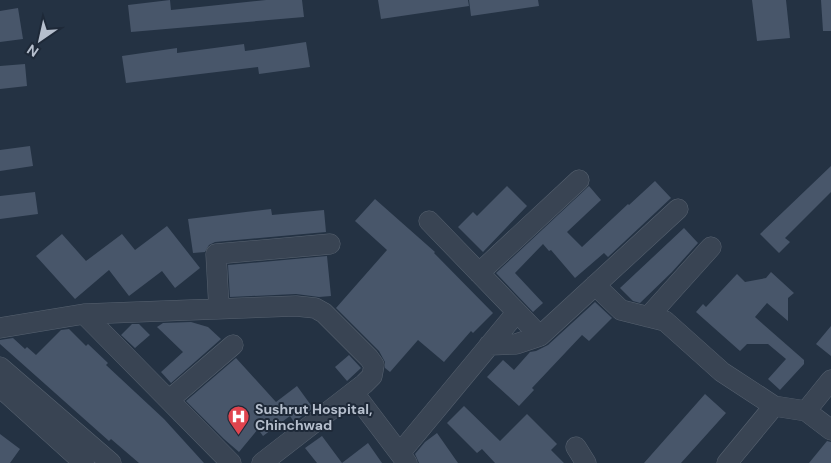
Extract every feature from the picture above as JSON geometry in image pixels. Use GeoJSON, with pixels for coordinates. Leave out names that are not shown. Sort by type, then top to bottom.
{"type":"FeatureCollection","features":[{"type":"Feature","properties":{"kind":"street"},"geometry":{"type":"LineString","coordinates":[[479,273],[579,180]]}},
{"type":"Feature","properties":{"kind":"street"},"geometry":{"type":"LineString","coordinates":[[489,344],[516,344],[540,336],[678,209]]}},
{"type":"Feature","properties":{"kind":"street"},"geometry":{"type":"LineString","coordinates":[[429,221],[540,336]]}},
{"type":"Feature","properties":{"kind":"street"},"geometry":{"type":"LineString","coordinates":[[219,308],[216,254],[330,244]]}},
{"type":"Feature","properties":{"kind":"street"},"geometry":{"type":"LineString","coordinates":[[648,317],[711,247]]}},
{"type":"Feature","properties":{"kind":"street"},"geometry":{"type":"LineString","coordinates":[[595,285],[621,310],[665,321],[722,372],[774,406],[806,411],[831,430]]}},
{"type":"Feature","properties":{"kind":"street"},"geometry":{"type":"LineString","coordinates":[[0,328],[84,314],[219,308],[296,306],[315,308],[324,313],[374,365],[372,376],[354,393],[262,463]]}},
{"type":"Feature","properties":{"kind":"street"},"geometry":{"type":"LineString","coordinates":[[354,393],[404,458],[489,344],[517,312]]}},
{"type":"Feature","properties":{"kind":"street"},"geometry":{"type":"LineString","coordinates":[[84,314],[231,463]]}},
{"type":"Feature","properties":{"kind":"street"},"geometry":{"type":"LineString","coordinates":[[169,400],[234,345]]}},
{"type":"Feature","properties":{"kind":"street"},"geometry":{"type":"LineString","coordinates":[[0,367],[111,463]]}},
{"type":"Feature","properties":{"kind":"street"},"geometry":{"type":"LineString","coordinates":[[806,411],[831,380]]}},
{"type":"Feature","properties":{"kind":"street"},"geometry":{"type":"LineString","coordinates":[[0,387],[84,463]]}},
{"type":"Feature","properties":{"kind":"street"},"geometry":{"type":"LineString","coordinates":[[727,463],[774,406]]}},
{"type":"Feature","properties":{"kind":"building"},"geometry":{"type":"Polygon","coordinates":[[[170,0],[171,10],[266,0],[302,0],[304,17],[131,32],[128,5],[170,0]]]}},
{"type":"Feature","properties":{"kind":"building"},"geometry":{"type":"Polygon","coordinates":[[[378,0],[468,0],[469,6],[381,19],[378,0]]]}},
{"type":"Feature","properties":{"kind":"building"},"geometry":{"type":"Polygon","coordinates":[[[469,0],[538,0],[539,6],[471,16],[469,0]]]}},
{"type":"Feature","properties":{"kind":"building"},"geometry":{"type":"Polygon","coordinates":[[[752,0],[786,0],[790,38],[757,41],[752,0]]]}},
{"type":"Feature","properties":{"kind":"building"},"geometry":{"type":"Polygon","coordinates":[[[821,0],[831,0],[831,31],[823,31],[821,0]]]}},
{"type":"Feature","properties":{"kind":"building"},"geometry":{"type":"Polygon","coordinates":[[[18,8],[23,39],[0,42],[0,11],[18,8]]]}},
{"type":"Feature","properties":{"kind":"building"},"geometry":{"type":"Polygon","coordinates":[[[306,42],[310,67],[259,74],[258,67],[126,83],[122,56],[177,48],[177,53],[244,44],[245,51],[306,42]]]}},
{"type":"Feature","properties":{"kind":"building"},"geometry":{"type":"Polygon","coordinates":[[[25,64],[27,86],[0,89],[0,66],[25,64]]]}},
{"type":"Feature","properties":{"kind":"building"},"geometry":{"type":"Polygon","coordinates":[[[30,146],[33,166],[0,171],[0,150],[30,146]]]}},
{"type":"Feature","properties":{"kind":"building"},"geometry":{"type":"Polygon","coordinates":[[[831,166],[831,192],[785,238],[790,242],[779,253],[760,234],[831,166]]]}},
{"type":"Feature","properties":{"kind":"building"},"geometry":{"type":"Polygon","coordinates":[[[655,181],[671,198],[608,257],[604,253],[575,278],[551,250],[549,251],[543,244],[515,273],[543,303],[533,312],[496,273],[589,186],[601,200],[567,232],[582,247],[655,181]]]}},
{"type":"Feature","properties":{"kind":"building"},"geometry":{"type":"Polygon","coordinates":[[[507,186],[527,206],[483,252],[458,227],[473,212],[477,216],[507,186]]]}},
{"type":"Feature","properties":{"kind":"building"},"geometry":{"type":"Polygon","coordinates":[[[35,192],[38,214],[0,219],[0,196],[35,192]]]}},
{"type":"Feature","properties":{"kind":"building"},"geometry":{"type":"Polygon","coordinates":[[[375,199],[435,252],[493,313],[473,333],[471,331],[444,362],[418,340],[390,372],[385,368],[385,362],[379,351],[336,308],[387,250],[355,221],[375,199]]]}},
{"type":"Feature","properties":{"kind":"building"},"geometry":{"type":"Polygon","coordinates":[[[271,209],[272,215],[324,210],[326,232],[215,242],[209,245],[205,252],[193,253],[188,219],[271,209]]]}},
{"type":"Feature","properties":{"kind":"building"},"geometry":{"type":"Polygon","coordinates":[[[167,226],[200,268],[175,288],[162,271],[129,296],[109,270],[75,299],[36,256],[62,234],[86,261],[122,234],[135,250],[167,226]]]}},
{"type":"Feature","properties":{"kind":"building"},"geometry":{"type":"Polygon","coordinates":[[[684,228],[698,243],[640,303],[633,301],[620,288],[684,228]]]}},
{"type":"Feature","properties":{"kind":"building"},"geometry":{"type":"Polygon","coordinates":[[[327,256],[331,296],[319,297],[296,294],[230,297],[228,265],[327,256]]]}},
{"type":"Feature","properties":{"kind":"building"},"geometry":{"type":"Polygon","coordinates":[[[771,272],[794,293],[788,298],[788,321],[767,303],[755,317],[804,360],[804,364],[780,390],[768,379],[786,359],[768,344],[747,344],[740,351],[696,312],[703,304],[706,307],[737,274],[745,282],[766,278],[771,272]]]}},
{"type":"Feature","properties":{"kind":"building"},"geometry":{"type":"Polygon","coordinates":[[[595,302],[612,318],[589,341],[582,335],[532,388],[534,390],[519,406],[487,377],[503,360],[514,370],[530,352],[548,345],[595,302]]]}},
{"type":"Feature","properties":{"kind":"building"},"geometry":{"type":"Polygon","coordinates":[[[191,322],[208,327],[221,339],[171,383],[161,372],[183,352],[157,327],[163,323],[191,322]]]}},
{"type":"Feature","properties":{"kind":"building"},"geometry":{"type":"Polygon","coordinates":[[[132,324],[139,324],[150,335],[135,348],[121,335],[132,324]]]}},
{"type":"Feature","properties":{"kind":"building"},"geometry":{"type":"Polygon","coordinates":[[[831,326],[831,356],[816,344],[831,326]]]}},
{"type":"Feature","properties":{"kind":"building"},"geometry":{"type":"Polygon","coordinates":[[[69,329],[86,346],[88,344],[108,363],[106,365],[164,419],[204,463],[139,463],[111,439],[109,441],[0,344],[0,340],[13,338],[25,349],[27,347],[36,355],[61,330],[69,329]]]}},
{"type":"Feature","properties":{"kind":"building"},"geometry":{"type":"Polygon","coordinates":[[[349,355],[361,368],[347,381],[335,367],[349,355]]]}},
{"type":"Feature","properties":{"kind":"building"},"geometry":{"type":"Polygon","coordinates":[[[236,358],[276,402],[297,386],[313,408],[294,422],[290,416],[263,436],[258,429],[239,452],[186,401],[236,358]]]}},
{"type":"Feature","properties":{"kind":"building"},"geometry":{"type":"Polygon","coordinates":[[[705,394],[726,413],[681,463],[644,463],[705,394]]]}},
{"type":"Feature","properties":{"kind":"building"},"geometry":{"type":"Polygon","coordinates":[[[464,406],[500,441],[527,414],[557,444],[551,450],[564,463],[495,463],[482,449],[477,453],[447,423],[464,406]]]}},
{"type":"Feature","properties":{"kind":"building"},"geometry":{"type":"Polygon","coordinates":[[[437,433],[458,463],[419,463],[415,454],[425,442],[437,433]]]}},
{"type":"Feature","properties":{"kind":"building"},"geometry":{"type":"Polygon","coordinates":[[[0,434],[20,449],[10,463],[0,463],[0,434]]]}},
{"type":"Feature","properties":{"kind":"building"},"geometry":{"type":"Polygon","coordinates":[[[322,436],[342,463],[317,463],[305,448],[322,436]]]}},
{"type":"Feature","properties":{"kind":"building"},"geometry":{"type":"Polygon","coordinates":[[[827,441],[831,442],[831,463],[809,463],[827,441]]]}},
{"type":"Feature","properties":{"kind":"building"},"geometry":{"type":"Polygon","coordinates":[[[368,443],[382,463],[342,463],[368,443]]]}},
{"type":"Feature","properties":{"kind":"place","name":"Sushrut Hospital, Chinchwad"},"geometry":{"type":"Point","coordinates":[239,436]}}]}
